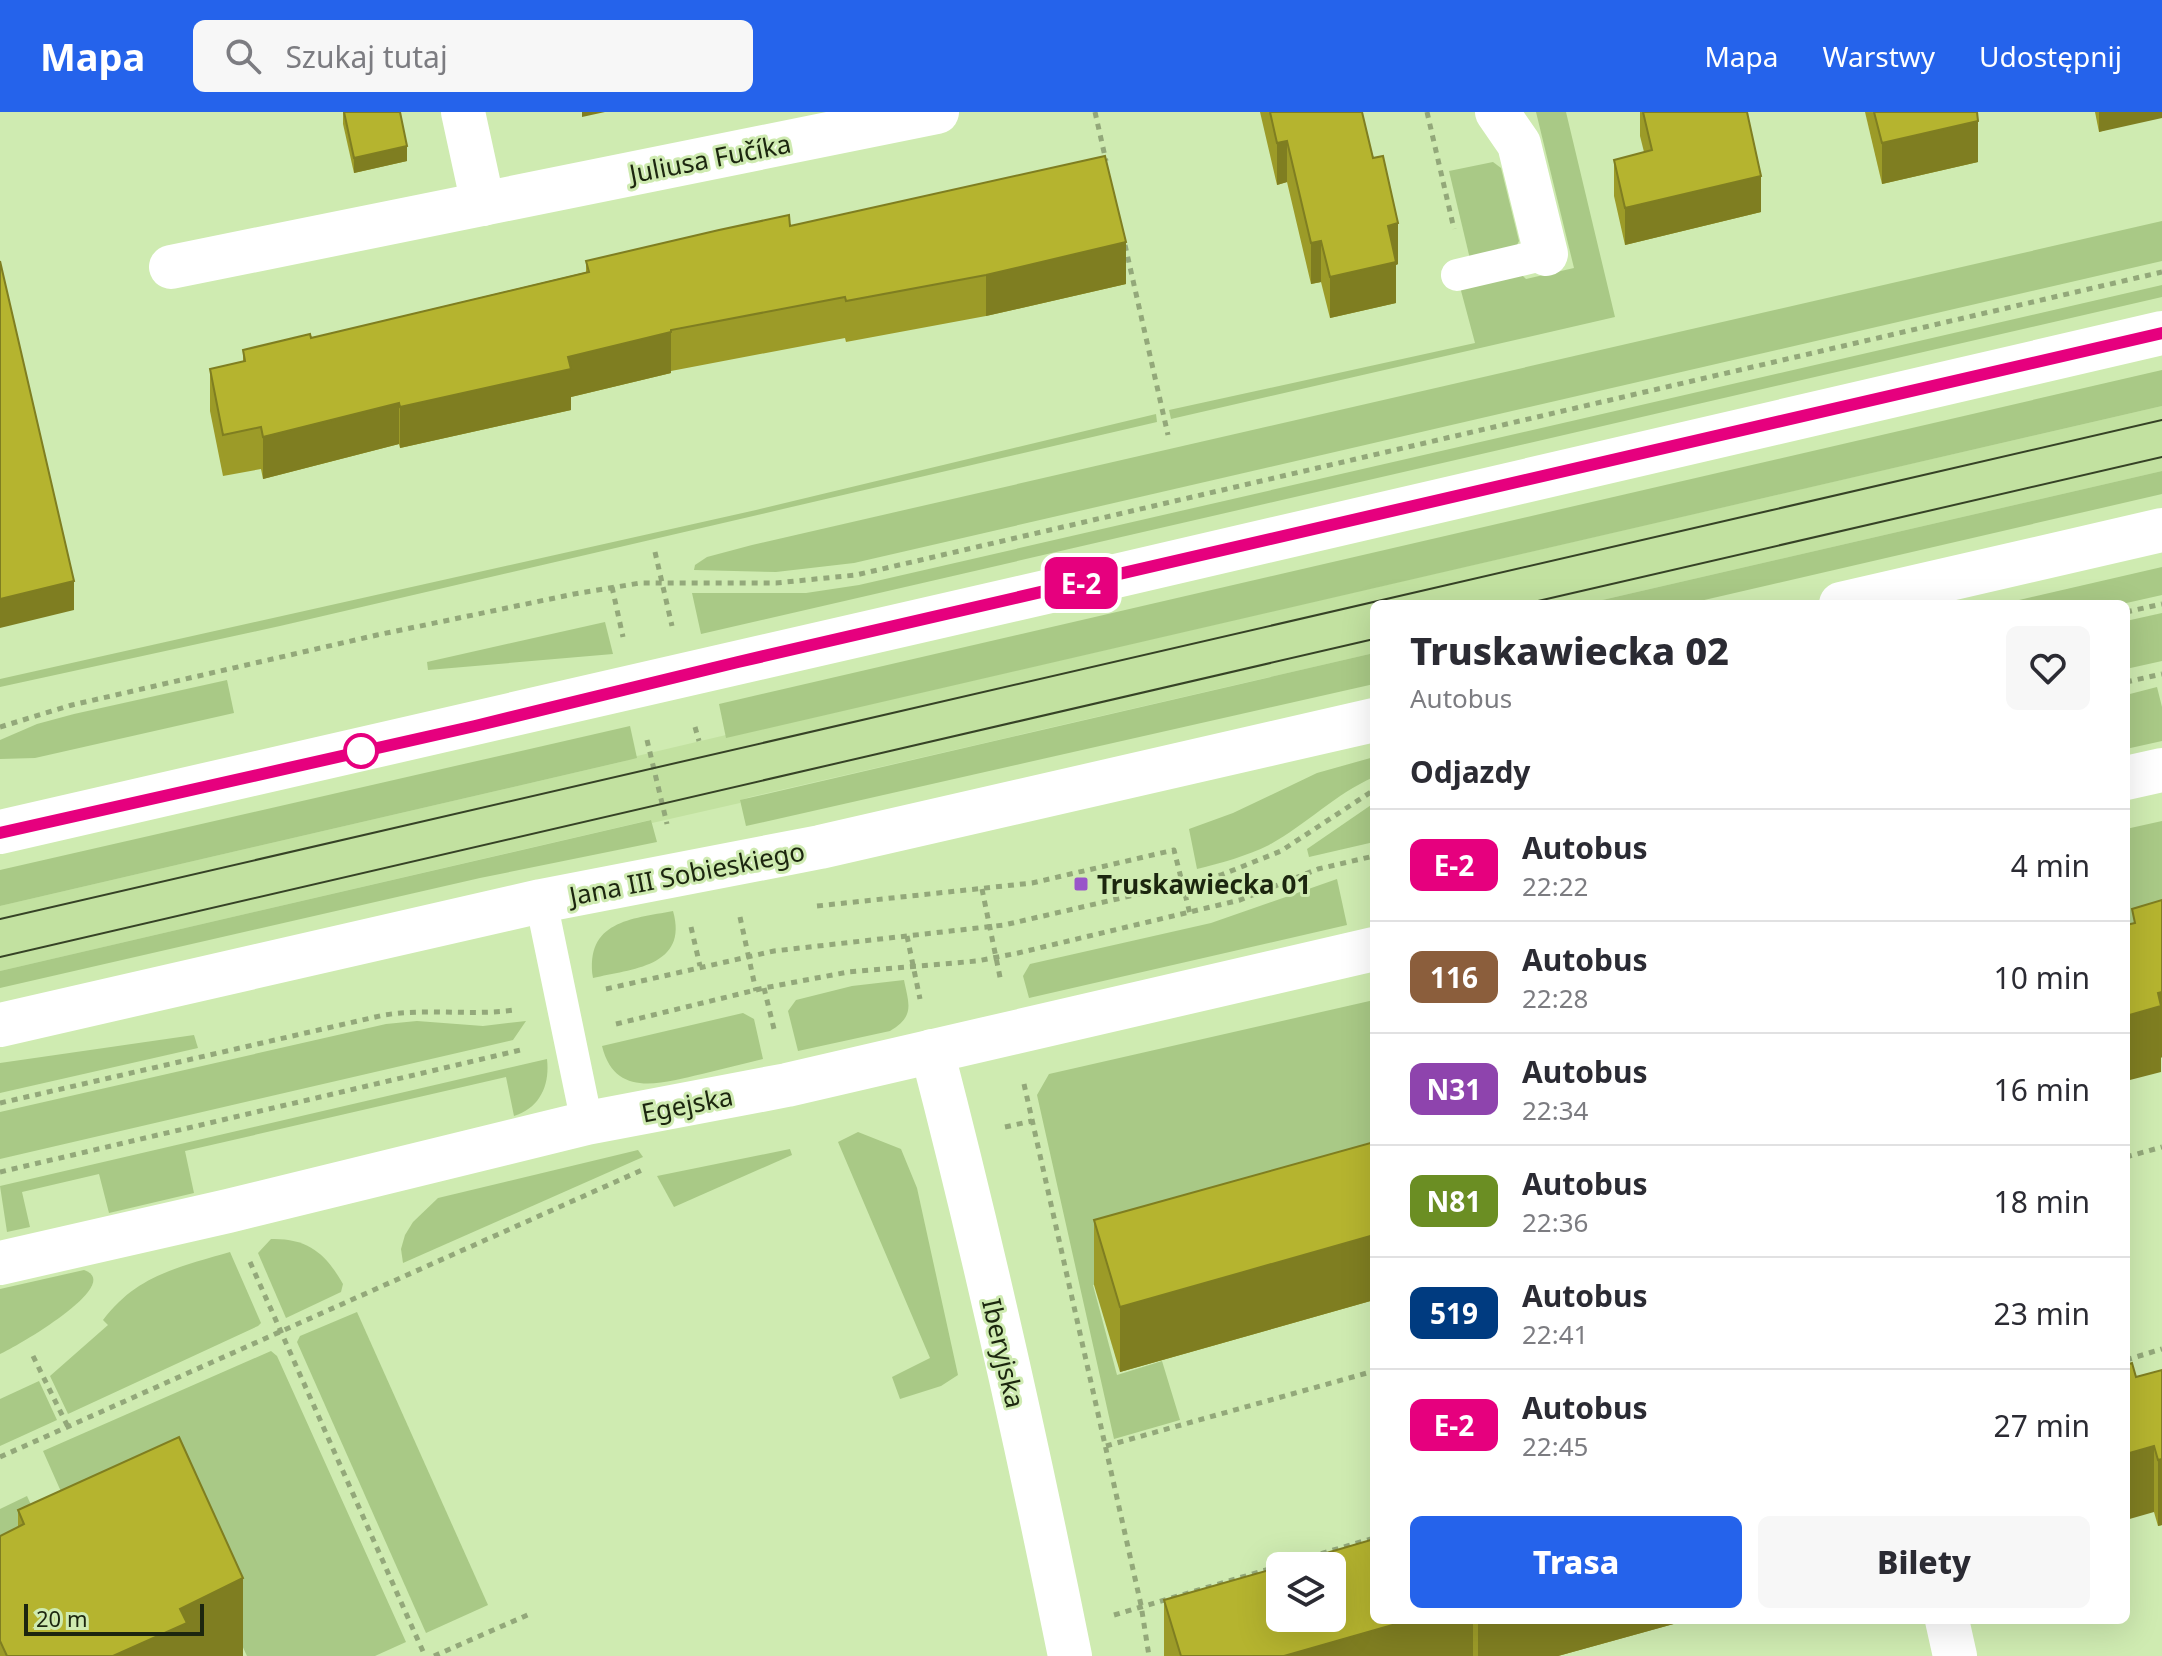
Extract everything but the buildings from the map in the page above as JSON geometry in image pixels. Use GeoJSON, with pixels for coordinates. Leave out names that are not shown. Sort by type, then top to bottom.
{"type":"FeatureCollection","features":[{"type":"Feature","properties":{"kind":"main road"},"geometry":{"type":"LineString","coordinates":[[463,112],[483,204]]}},
{"type":"Feature","properties":{"kind":"main road","name":"Juliusa Fučíka"},"geometry":{"type":"LineString","coordinates":[[171,267],[937,112]]}},
{"type":"Feature","properties":{"kind":"main road"},"geometry":{"type":"LineString","coordinates":[[1497,112],[1519,144],[1546,254]]}},
{"type":"Feature","properties":{"kind":"main road"},"geometry":{"type":"LineString","coordinates":[[0,832],[475,726],[738,662],[2162,333]]}},
{"type":"Feature","properties":{"kind":"main road"},"geometry":{"type":"LineString","coordinates":[[1858,600],[2162,530]]}},
{"type":"Feature","properties":{"kind":"main road","name":"Jana III Sobieskiego"},"geometry":{"type":"LineString","coordinates":[[0,1025],[541,901],[820,847],[1370,721]]}},
{"type":"Feature","properties":{"kind":"main road"},"geometry":{"type":"LineString","coordinates":[[2130,777],[2162,770]]}},
{"type":"Feature","properties":{"kind":"main road","name":"Egejska"},"geometry":{"type":"LineString","coordinates":[[0,1263],[587,1123],[787,1085],[1370,950]]}},
{"type":"Feature","properties":{"kind":"main road","name":"Iberyjska"},"geometry":{"type":"LineString","coordinates":[[932,1051],[1049,1551],[1070,1656]]}},
{"type":"Feature","properties":{"kind":"main road"},"geometry":{"type":"LineString","coordinates":[[1948,1624],[1955,1656]]}},
{"type":"Feature","properties":{"kind":"lane"},"geometry":{"type":"LineString","coordinates":[[1461,274],[1546,254]]}},
{"type":"Feature","properties":{"kind":"lane"},"geometry":{"type":"LineString","coordinates":[[541,901],[587,1123]]}},
{"type":"Feature","properties":{"kind":"path"},"geometry":{"type":"LineString","coordinates":[[1095,112],[1108,173]]}},
{"type":"Feature","properties":{"kind":"path"},"geometry":{"type":"LineString","coordinates":[[1427,112],[1461,274]]}},
{"type":"Feature","properties":{"kind":"path"},"geometry":{"type":"LineString","coordinates":[[1122,235],[1168,435]]}},
{"type":"Feature","properties":{"kind":"path"},"geometry":{"type":"LineString","coordinates":[[0,727],[35,714],[87,701],[377,635],[612,587],[662,582],[776,583],[856,575],[2162,272]]}},
{"type":"Feature","properties":{"kind":"path"},"geometry":{"type":"LineString","coordinates":[[655,552],[674,634]]}},
{"type":"Feature","properties":{"kind":"path"},"geometry":{"type":"LineString","coordinates":[[612,587],[625,646]]}},
{"type":"Feature","properties":{"kind":"path"},"geometry":{"type":"LineString","coordinates":[[2130,611],[2162,604]]}},
{"type":"Feature","properties":{"kind":"path"},"geometry":{"type":"LineString","coordinates":[[2130,681],[2162,674]]}},
{"type":"Feature","properties":{"kind":"path"},"geometry":{"type":"LineString","coordinates":[[644,730],[669,831]]}},
{"type":"Feature","properties":{"kind":"path"},"geometry":{"type":"LineString","coordinates":[[604,989],[700,966],[801,947],[989,927],[1183,884],[1233,871],[1281,851],[1370,792]]}},
{"type":"Feature","properties":{"kind":"path"},"geometry":{"type":"LineString","coordinates":[[813,907],[1032,883],[1174,850],[1190,914]]}},
{"type":"Feature","properties":{"kind":"path"},"geometry":{"type":"LineString","coordinates":[[612,1025],[764,988],[848,972],[977,961],[1190,914],[1240,900],[1318,869],[1370,857]]}},
{"type":"Feature","properties":{"kind":"path"},"geometry":{"type":"LineString","coordinates":[[982,889],[1002,988]]}},
{"type":"Feature","properties":{"kind":"path"},"geometry":{"type":"LineString","coordinates":[[737,906],[756,991]]}},
{"type":"Feature","properties":{"kind":"path"},"geometry":{"type":"LineString","coordinates":[[740,918],[753,915]]}},
{"type":"Feature","properties":{"kind":"path"},"geometry":{"type":"LineString","coordinates":[[688,916],[700,966]]}},
{"type":"Feature","properties":{"kind":"path"},"geometry":{"type":"LineString","coordinates":[[907,936],[932,1051]]}},
{"type":"Feature","properties":{"kind":"path"},"geometry":{"type":"LineString","coordinates":[[764,988],[777,1042]]}},
{"type":"Feature","properties":{"kind":"path"},"geometry":{"type":"LineString","coordinates":[[0,1103],[393,1014],[420,1011],[485,1013],[527,1008]]}},
{"type":"Feature","properties":{"kind":"path"},"geometry":{"type":"LineString","coordinates":[[0,1172],[516,1053],[530,1047]]}},
{"type":"Feature","properties":{"kind":"path"},"geometry":{"type":"LineString","coordinates":[[1021,1072],[1141,1605],[1149,1656]]}},
{"type":"Feature","properties":{"kind":"path"},"geometry":{"type":"LineString","coordinates":[[2130,1156],[2162,1147]]}},
{"type":"Feature","properties":{"kind":"path"},"geometry":{"type":"LineString","coordinates":[[0,1457],[647,1168]]}},
{"type":"Feature","properties":{"kind":"path"},"geometry":{"type":"LineString","coordinates":[[228,1211],[425,1656]]}},
{"type":"Feature","properties":{"kind":"path"},"geometry":{"type":"LineString","coordinates":[[2130,1359],[2162,1349]]}},
{"type":"Feature","properties":{"kind":"path"},"geometry":{"type":"LineString","coordinates":[[33,1356],[68,1427]]}},
{"type":"Feature","properties":{"kind":"path"},"geometry":{"type":"LineString","coordinates":[[1106,1446],[1370,1372]]}},
{"type":"Feature","properties":{"kind":"path"},"geometry":{"type":"LineString","coordinates":[[1112,1616],[1370,1539]]}},
{"type":"Feature","properties":{"kind":"path"},"geometry":{"type":"LineString","coordinates":[[434,1656],[532,1613]]}},
{"type":"Feature","properties":{"kind":"shaded area"},"geometry":{"type":"Polygon","coordinates":[[[1536,112],[1566,112],[1615,317],[1171,419],[1169,410],[1475,343],[1460,287],[1519,272],[1526,279],[1574,268],[1536,112]]]}},
{"type":"Feature","properties":{"kind":"shaded area"},"geometry":{"type":"Polygon","coordinates":[[[1493,162],[1501,168],[1519,241],[1515,249],[1470,259],[1449,171],[1493,162]]]}},
{"type":"Feature","properties":{"kind":"shaded area"},"geometry":{"type":"Polygon","coordinates":[[[2162,221],[2162,261],[854,563],[776,572],[694,570],[695,565],[707,557],[752,545],[2162,221]]]}},
{"type":"Feature","properties":{"kind":"shaded area"},"geometry":{"type":"Polygon","coordinates":[[[2162,285],[2162,297],[701,634],[692,593],[806,593],[859,585],[2162,285]]]}},
{"type":"Feature","properties":{"kind":"shaded area"},"geometry":{"type":"Polygon","coordinates":[[[2162,370],[2162,406],[726,738],[719,704],[2162,370]]]}},
{"type":"Feature","properties":{"kind":"shaded area"},"geometry":{"type":"Polygon","coordinates":[[[2162,406],[2162,471],[1602,600],[1370,600],[1370,654],[750,797],[740,803],[652,823],[650,820],[0,971],[0,906],[2162,406]]]}},
{"type":"Feature","properties":{"kind":"shaded area"},"geometry":{"type":"Polygon","coordinates":[[[1156,414],[1157,422],[280,626],[0,687],[0,679],[756,510],[1156,414]]]}},
{"type":"Feature","properties":{"kind":"shaded area"},"geometry":{"type":"Polygon","coordinates":[[[2162,471],[2162,494],[1704,600],[1602,600],[2162,471]]]}},
{"type":"Feature","properties":{"kind":"shaded area"},"geometry":{"type":"Polygon","coordinates":[[[2162,567],[2162,595],[2130,602],[2019,600],[2162,567]]]}},
{"type":"Feature","properties":{"kind":"shaded area"},"geometry":{"type":"Polygon","coordinates":[[[2162,613],[2162,661],[2130,668],[2130,620],[2162,613]]]}},
{"type":"Feature","properties":{"kind":"shaded area"},"geometry":{"type":"Polygon","coordinates":[[[605,622],[613,654],[428,670],[427,662],[605,622]]]}},
{"type":"Feature","properties":{"kind":"shaded area"},"geometry":{"type":"Polygon","coordinates":[[[1370,654],[1370,685],[746,826],[740,800],[1370,654]]]}},
{"type":"Feature","properties":{"kind":"shaded area"},"geometry":{"type":"Polygon","coordinates":[[[227,680],[234,713],[35,758],[0,759],[0,740],[37,724],[227,680]]]}},
{"type":"Feature","properties":{"kind":"shaded area"},"geometry":{"type":"Polygon","coordinates":[[[2157,687],[2162,707],[2162,741],[2130,748],[2130,694],[2157,687]]]}},
{"type":"Feature","properties":{"kind":"shaded area"},"geometry":{"type":"Polygon","coordinates":[[[630,726],[637,758],[0,906],[0,870],[630,726]]]}},
{"type":"Feature","properties":{"kind":"shaded area"},"geometry":{"type":"Polygon","coordinates":[[[1370,758],[1370,779],[1346,792],[1283,837],[1252,853],[1197,869],[1189,829],[1233,813],[1317,773],[1370,758]]]}},
{"type":"Feature","properties":{"kind":"shaded area"},"geometry":{"type":"Polygon","coordinates":[[[1370,806],[1370,843],[1309,857],[1307,849],[1370,806]]]}},
{"type":"Feature","properties":{"kind":"shaded area"},"geometry":{"type":"Polygon","coordinates":[[[651,820],[657,842],[480,878],[0,988],[0,971],[651,820]]]}},
{"type":"Feature","properties":{"kind":"shaded area"},"geometry":{"type":"Polygon","coordinates":[[[2162,821],[2162,959],[2130,969],[2130,828],[2162,821]]]}},
{"type":"Feature","properties":{"kind":"shaded area"},"geometry":{"type":"Polygon","coordinates":[[[1337,879],[1347,925],[1029,998],[1023,976],[1030,964],[1211,923],[1337,879]]]}},
{"type":"Feature","properties":{"kind":"shaded area"},"geometry":{"type":"Polygon","coordinates":[[[673,911],[676,930],[673,944],[665,954],[639,968],[593,978],[592,959],[596,945],[604,934],[627,921],[673,911]]]}},
{"type":"Feature","properties":{"kind":"shaded area"},"geometry":{"type":"Polygon","coordinates":[[[904,980],[908,1009],[898,1026],[890,1031],[798,1051],[788,1011],[796,1000],[852,986],[904,980]]]}},
{"type":"Feature","properties":{"kind":"shaded area"},"geometry":{"type":"Polygon","coordinates":[[[1370,1001],[1370,1203],[1093,1285],[1117,1375],[1162,1361],[1180,1420],[1114,1439],[1037,1095],[1049,1074],[1370,1001]]]}},
{"type":"Feature","properties":{"kind":"shaded area"},"geometry":{"type":"Polygon","coordinates":[[[743,1013],[754,1019],[763,1059],[671,1081],[642,1083],[629,1081],[617,1074],[608,1063],[602,1046],[743,1013]]]}},
{"type":"Feature","properties":{"kind":"shaded area"},"geometry":{"type":"Polygon","coordinates":[[[417,1021],[483,1026],[526,1021],[513,1040],[0,1159],[0,1112],[386,1024],[417,1021]]]}},
{"type":"Feature","properties":{"kind":"shaded area"},"geometry":{"type":"Polygon","coordinates":[[[194,1035],[198,1048],[0,1093],[0,1063],[194,1035]]]}},
{"type":"Feature","properties":{"kind":"shaded area"},"geometry":{"type":"Polygon","coordinates":[[[547,1059],[547,1078],[537,1101],[514,1116],[506,1077],[185,1151],[194,1193],[109,1213],[99,1174],[22,1192],[30,1227],[7,1232],[0,1186],[547,1059]]]}},
{"type":"Feature","properties":{"kind":"shaded area"},"geometry":{"type":"Polygon","coordinates":[[[858,1132],[901,1149],[917,1188],[958,1375],[941,1386],[900,1399],[892,1377],[930,1358],[838,1142],[858,1132]]]}},
{"type":"Feature","properties":{"kind":"shaded area"},"geometry":{"type":"Polygon","coordinates":[[[790,1149],[792,1155],[674,1207],[657,1176],[790,1149]]]}},
{"type":"Feature","properties":{"kind":"shaded area"},"geometry":{"type":"Polygon","coordinates":[[[638,1150],[643,1157],[403,1263],[401,1249],[405,1235],[413,1222],[438,1198],[638,1150]]]}},
{"type":"Feature","properties":{"kind":"shaded area"},"geometry":{"type":"Polygon","coordinates":[[[271,1239],[295,1241],[323,1256],[343,1284],[341,1292],[286,1318],[258,1253],[271,1239]]]}},
{"type":"Feature","properties":{"kind":"shaded area"},"geometry":{"type":"Polygon","coordinates":[[[230,1252],[261,1323],[258,1326],[68,1414],[50,1376],[108,1325],[103,1320],[116,1305],[130,1292],[160,1275],[230,1252]]]}},
{"type":"Feature","properties":{"kind":"shaded area"},"geometry":{"type":"Polygon","coordinates":[[[84,1270],[93,1277],[91,1288],[80,1301],[44,1328],[0,1354],[0,1289],[84,1270]]]}},
{"type":"Feature","properties":{"kind":"shaded area"},"geometry":{"type":"Polygon","coordinates":[[[357,1312],[488,1605],[426,1633],[297,1342],[300,1336],[357,1312]]]}},
{"type":"Feature","properties":{"kind":"shaded area"},"geometry":{"type":"Polygon","coordinates":[[[271,1351],[277,1356],[406,1642],[375,1656],[247,1656],[181,1513],[90,1557],[43,1451],[271,1351]]]}},
{"type":"Feature","properties":{"kind":"shaded area"},"geometry":{"type":"Polygon","coordinates":[[[39,1381],[57,1420],[0,1446],[0,1399],[39,1381]]]}},
{"type":"Feature","properties":{"kind":"shaded area"},"geometry":{"type":"Polygon","coordinates":[[[27,1496],[46,1538],[0,1550],[0,1509],[27,1496]]]}},
{"type":"Feature","properties":{"kind":"tram line"},"geometry":{"type":"LineString","coordinates":[[1382,600],[2162,420]]}},
{"type":"Feature","properties":{"kind":"tram line"},"geometry":{"type":"LineString","coordinates":[[1542,600],[2162,457]]}},
{"type":"Feature","properties":{"kind":"tram line"},"geometry":{"type":"LineString","coordinates":[[0,919],[1370,603]]}},
{"type":"Feature","properties":{"kind":"tram line"},"geometry":{"type":"LineString","coordinates":[[0,957],[1370,640]]}},
{"type":"Feature","properties":{"kind":"bus line","name":"E-2"},"geometry":{"type":"LineString","coordinates":[[0,833],[475,726],[738,662],[2162,333]]}},
{"type":"Feature","properties":{"kind":"place","name":"Truskawiecka 01"},"geometry":{"type":"Point","coordinates":[1081,884]}}]}
